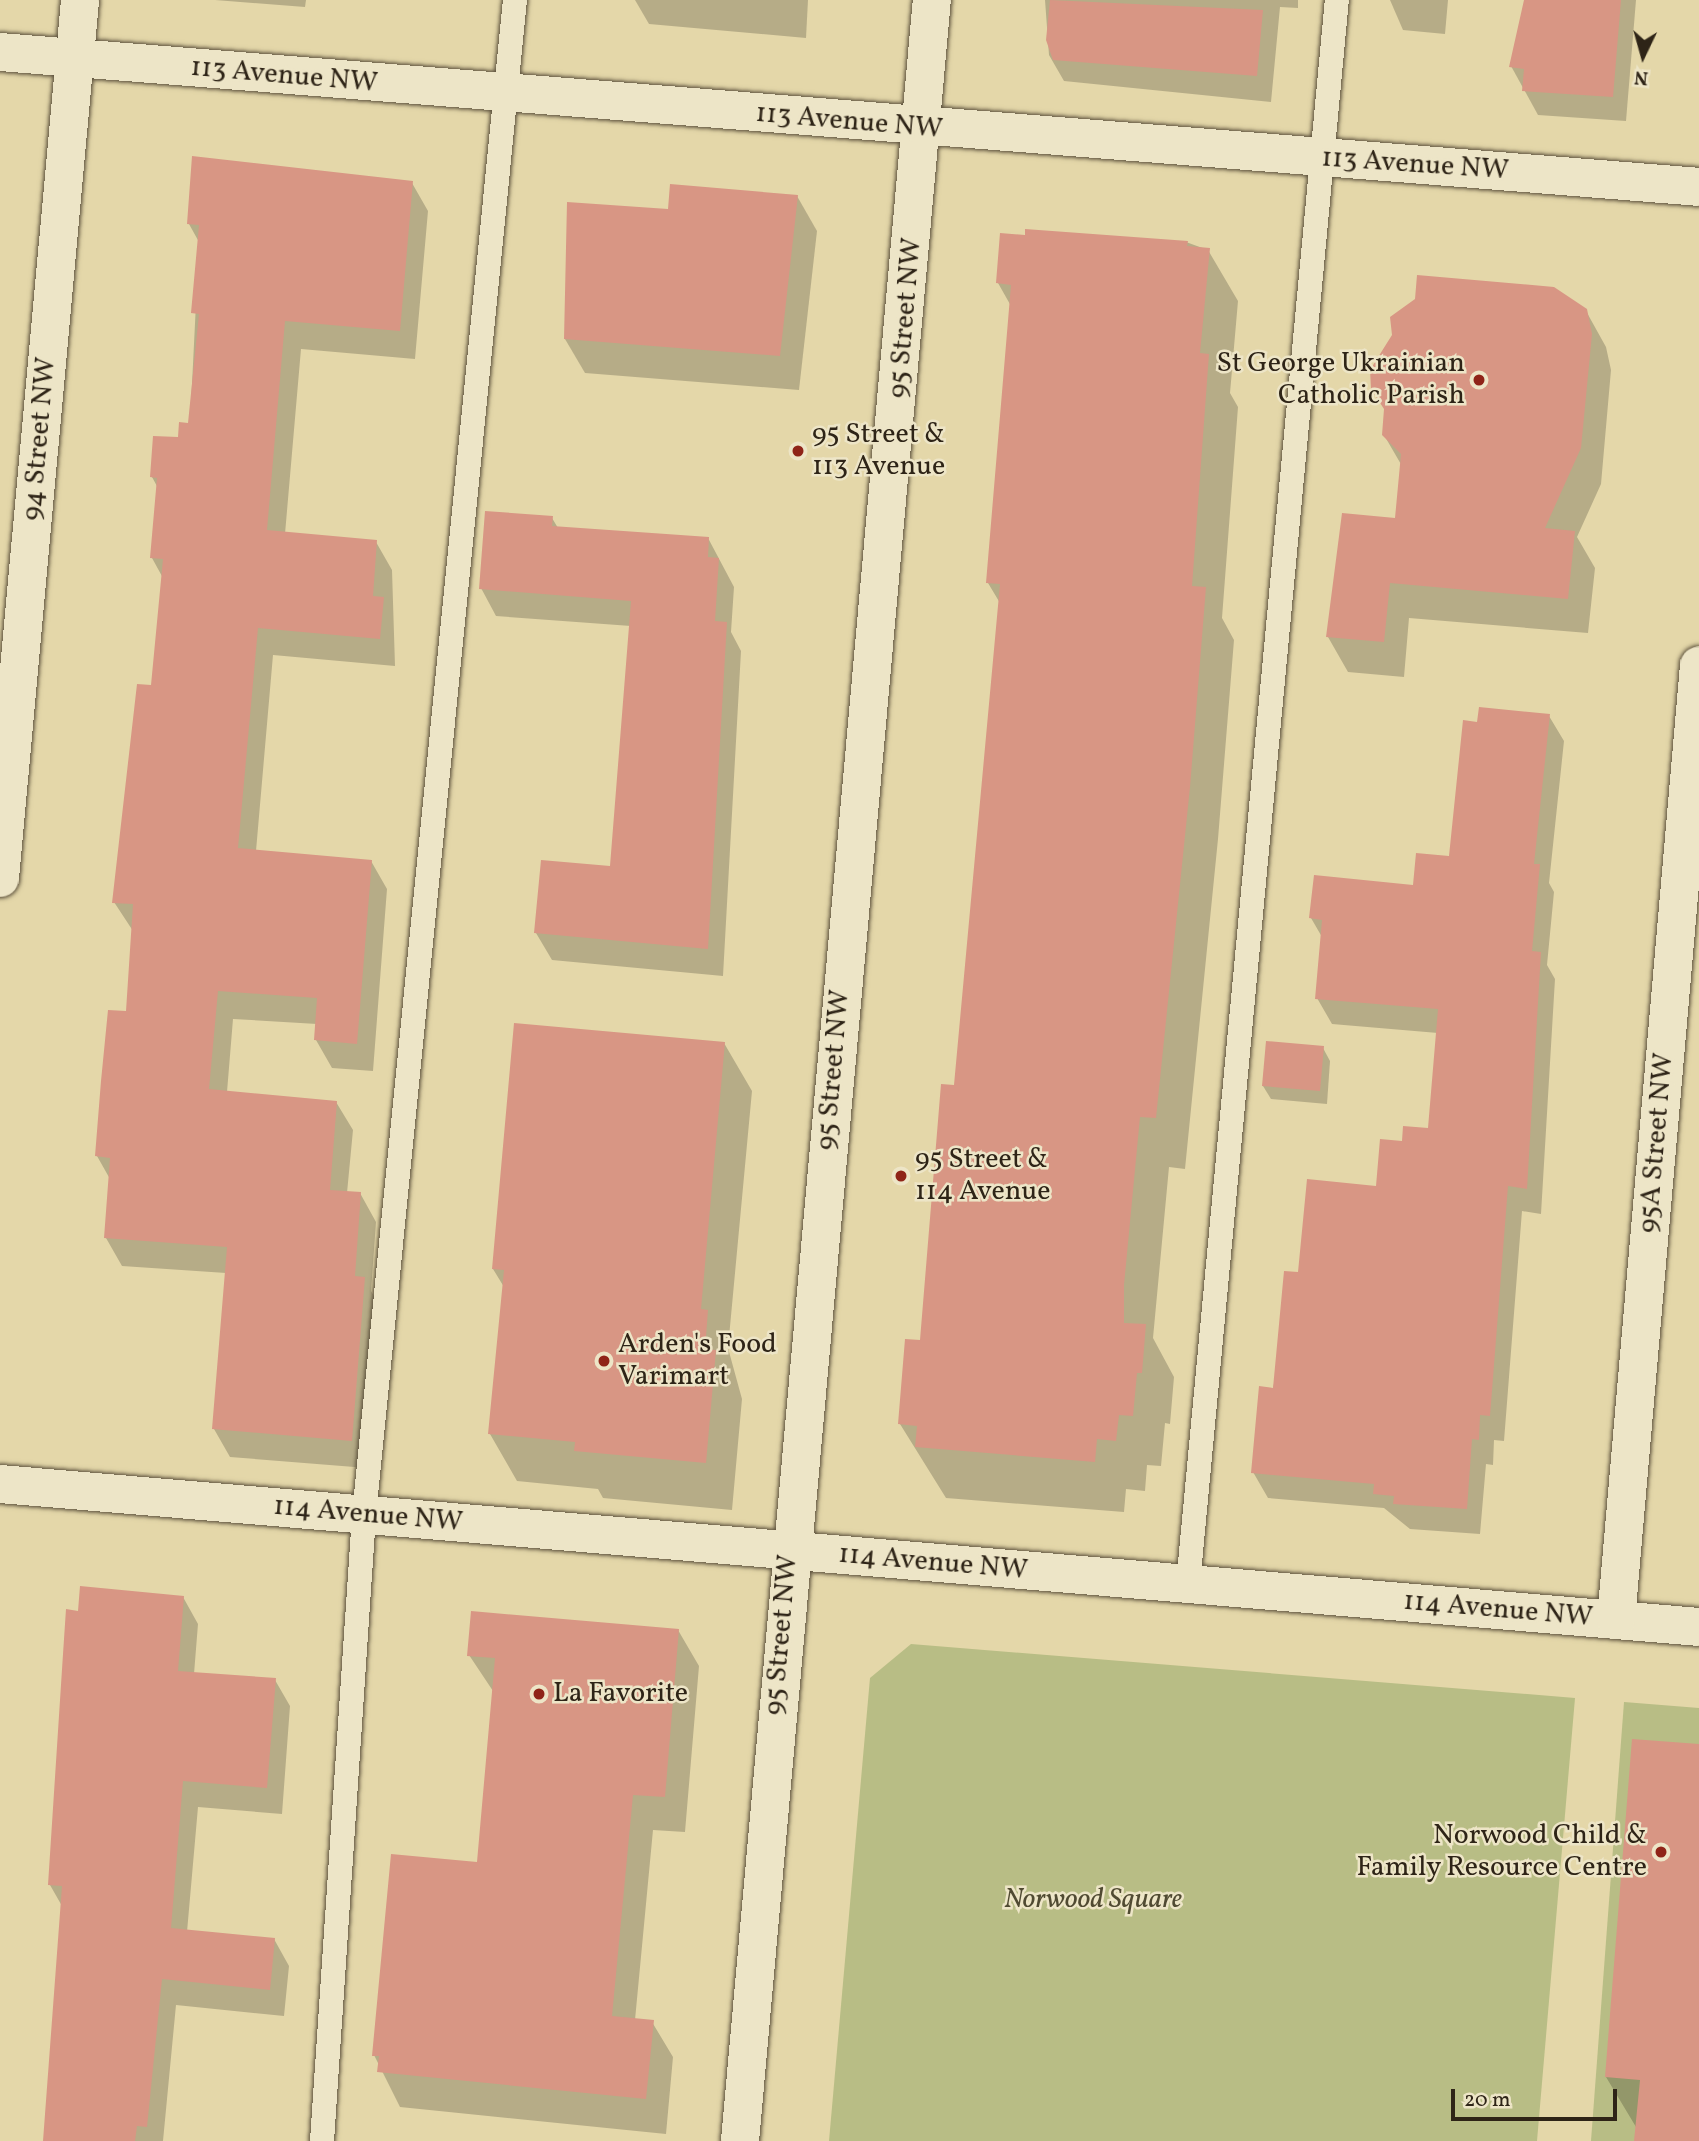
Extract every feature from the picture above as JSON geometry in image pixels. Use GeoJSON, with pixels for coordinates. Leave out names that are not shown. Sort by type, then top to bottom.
{"type":"FeatureCollection","features":[{"type":"Feature","properties":{"kind":"street","name":"94 Street NW"},"geometry":{"type":"LineString","coordinates":[[0,878],[80,0]]}},
{"type":"Feature","properties":{"kind":"street","name":"95 Street NW"},"geometry":{"type":"LineString","coordinates":[[740,2141],[789,1550],[923,129],[932,0]]}},
{"type":"Feature","properties":{"kind":"street","name":"113 Avenue NW"},"geometry":{"type":"LineString","coordinates":[[0,52],[923,129],[1699,187]]}},
{"type":"Feature","properties":{"kind":"street","name":"95A Street NW"},"geometry":{"type":"LineString","coordinates":[[1616,1620],[1699,666]]}},
{"type":"Feature","properties":{"kind":"street","name":"114 Avenue NW"},"geometry":{"type":"LineString","coordinates":[[0,1484],[1699,1627]]}},
{"type":"Feature","properties":{"kind":"lane"},"geometry":{"type":"LineString","coordinates":[[322,2141],[364,1515],[508,95],[515,0]]}},
{"type":"Feature","properties":{"kind":"lane"},"geometry":{"type":"LineString","coordinates":[[1188,1584],[1326,158],[1337,0]]}},
{"type":"Feature","properties":{"kind":"green space","name":"Norwood Square"},"geometry":{"type":"Polygon","coordinates":[[[911,1644],[1575,1698],[1537,2141],[829,2141],[870,1678],[911,1644]]]}},
{"type":"Feature","properties":{"kind":"green space","name":"Norwood Child & Family Resource Centre"},"geometry":{"type":"Polygon","coordinates":[[[1624,1702],[1699,1708],[1699,2141],[1591,2141],[1624,1702]]]}},
{"type":"Feature","properties":{"kind":"building"},"geometry":{"type":"Polygon","coordinates":[[[1050,0],[1263,10],[1257,76],[1053,60],[1046,40],[1050,0]]]}},
{"type":"Feature","properties":{"kind":"building"},"geometry":{"type":"Polygon","coordinates":[[[1524,0],[1621,0],[1613,97],[1522,91],[1524,69],[1509,67],[1524,0]]]}},
{"type":"Feature","properties":{"kind":"building"},"geometry":{"type":"Polygon","coordinates":[[[192,156],[413,181],[400,331],[285,321],[267,530],[377,540],[373,596],[384,597],[380,639],[258,628],[238,848],[372,860],[357,1044],[314,1040],[317,998],[218,991],[209,1089],[337,1101],[330,1190],[361,1192],[355,1276],[365,1277],[352,1441],[212,1429],[227,1247],[104,1238],[110,1158],[95,1156],[101,1081],[108,1010],[126,1011],[133,904],[112,903],[137,684],[151,685],[163,559],[150,558],[157,478],[150,477],[153,436],[178,437],[179,422],[188,423],[199,314],[191,313],[199,225],[187,224],[192,156]]]}},
{"type":"Feature","properties":{"kind":"building"},"geometry":{"type":"Polygon","coordinates":[[[670,184],[798,195],[780,356],[564,339],[567,202],[668,209],[670,184]]]}},
{"type":"Feature","properties":{"kind":"building"},"geometry":{"type":"Polygon","coordinates":[[[1025,229],[1188,241],[1187,246],[1210,248],[1200,353],[1209,354],[1192,586],[1206,587],[1190,787],[1156,1118],[1140,1117],[1124,1285],[1124,1323],[1146,1324],[1142,1373],[1137,1373],[1133,1416],[1119,1415],[1116,1441],[1097,1439],[1095,1462],[915,1447],[917,1426],[898,1424],[905,1339],[920,1340],[941,1084],[954,1085],[1000,584],[986,583],[1011,285],[996,283],[1000,233],[1025,235],[1025,229]]]}},
{"type":"Feature","properties":{"kind":"building"},"geometry":{"type":"Polygon","coordinates":[[[1417,275],[1554,287],[1587,309],[1592,334],[1581,448],[1545,528],[1575,531],[1568,599],[1390,583],[1384,642],[1326,637],[1342,513],[1395,518],[1401,454],[1382,435],[1384,409],[1371,389],[1370,370],[1392,335],[1390,317],[1415,299],[1417,275]]]}},
{"type":"Feature","properties":{"kind":"building"},"geometry":{"type":"Polygon","coordinates":[[[485,511],[553,516],[552,526],[709,537],[708,557],[719,558],[715,621],[727,622],[708,949],[534,933],[541,860],[610,866],[631,601],[479,589],[485,511]]]}},
{"type":"Feature","properties":{"kind":"building"},"geometry":{"type":"Polygon","coordinates":[[[1479,707],[1550,714],[1534,864],[1540,864],[1532,951],[1541,952],[1527,1189],[1508,1186],[1490,1416],[1480,1415],[1479,1440],[1472,1439],[1467,1509],[1393,1504],[1394,1496],[1373,1494],[1374,1484],[1251,1473],[1259,1386],[1273,1388],[1284,1271],[1298,1272],[1307,1179],[1376,1186],[1380,1139],[1402,1141],[1403,1126],[1428,1128],[1438,1009],[1315,999],[1322,920],[1309,918],[1314,875],[1413,885],[1416,853],[1449,856],[1463,720],[1477,722],[1479,707]]]}},
{"type":"Feature","properties":{"kind":"building"},"geometry":{"type":"Polygon","coordinates":[[[514,1023],[725,1042],[701,1309],[708,1310],[705,1349],[716,1350],[706,1463],[574,1451],[575,1442],[488,1434],[504,1270],[492,1269],[514,1023]]]}},
{"type":"Feature","properties":{"kind":"building"},"geometry":{"type":"Polygon","coordinates":[[[1266,1041],[1324,1046],[1320,1091],[1262,1086],[1266,1041]]]}},
{"type":"Feature","properties":{"kind":"building"},"geometry":{"type":"Polygon","coordinates":[[[80,1586],[184,1596],[178,1671],[276,1678],[267,1788],[183,1781],[171,1928],[275,1938],[270,1990],[162,1979],[147,2127],[137,2126],[135,2141],[43,2141],[62,1886],[48,1885],[66,1609],[78,1611],[80,1586]]]}},
{"type":"Feature","properties":{"kind":"building"},"geometry":{"type":"Polygon","coordinates":[[[471,1611],[679,1629],[665,1797],[633,1795],[612,2016],[654,2020],[646,2099],[377,2072],[379,2056],[372,2056],[391,1854],[477,1862],[495,1658],[467,1656],[471,1611]]]}},
{"type":"Feature","properties":{"kind":"building","name":"Norwood Child & Family Resource Centre"},"geometry":{"type":"Polygon","coordinates":[[[1632,1739],[1699,1744],[1699,2141],[1634,2141],[1640,2080],[1605,2077],[1632,1739]]]}},
{"type":"Feature","properties":{"kind":"place","name":"St George Ukrainian Catholic Parish"},"geometry":{"type":"Point","coordinates":[1479,380]}},
{"type":"Feature","properties":{"kind":"place","name":"95 Street & 113 Avenue"},"geometry":{"type":"Point","coordinates":[798,451]}},
{"type":"Feature","properties":{"kind":"place","name":"95 Street & 114 Avenue"},"geometry":{"type":"Point","coordinates":[901,1176]}},
{"type":"Feature","properties":{"kind":"place","name":"Arden's Food Varimart"},"geometry":{"type":"Point","coordinates":[604,1361]}},
{"type":"Feature","properties":{"kind":"place","name":"La Favorite"},"geometry":{"type":"Point","coordinates":[539,1694]}},
{"type":"Feature","properties":{"kind":"place","name":"Norwood Child & Family Resource Centre"},"geometry":{"type":"Point","coordinates":[1661,1852]}}]}
